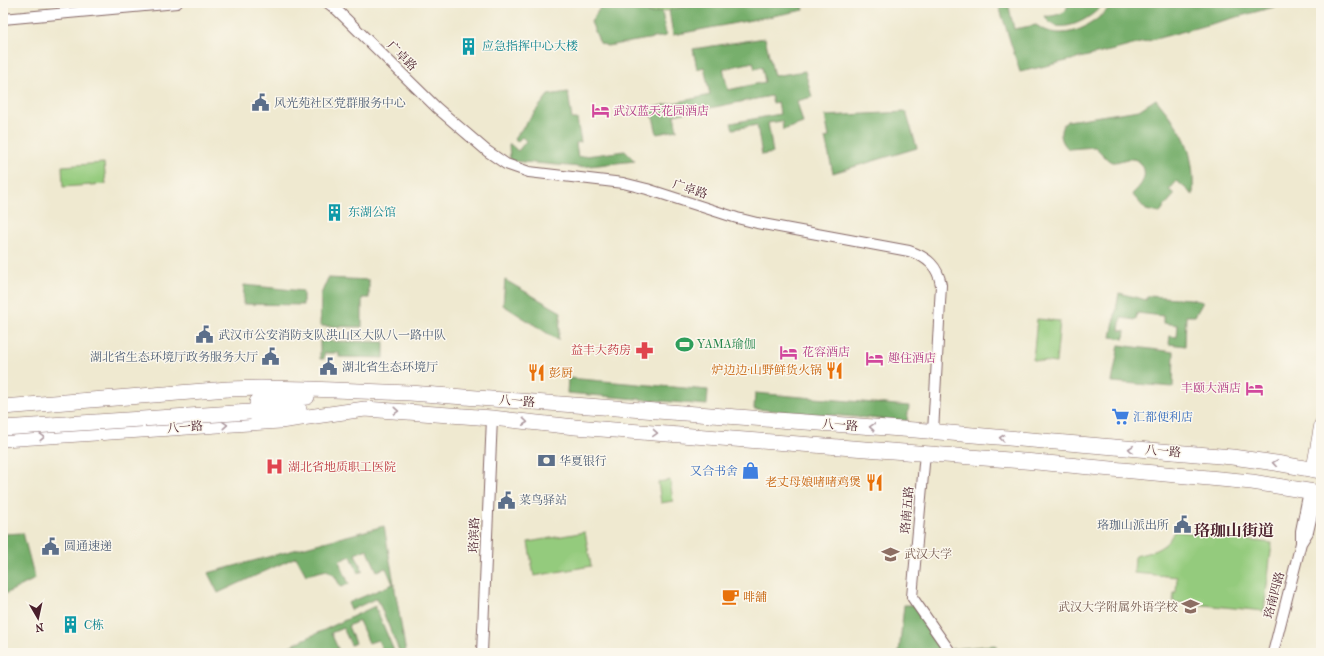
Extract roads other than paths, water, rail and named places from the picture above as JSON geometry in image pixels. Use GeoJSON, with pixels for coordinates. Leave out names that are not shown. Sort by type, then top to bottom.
{"type":"FeatureCollection","features":[{"type":"Feature","properties":{"kind":"main road","name":"八一路"},"geometry":{"type":"LineString","coordinates":[[8,406],[261,388],[418,393],[933,432],[1232,457],[1317,470]]}},
{"type":"Feature","properties":{"kind":"main road","name":"八一路"},"geometry":{"type":"LineString","coordinates":[[3,428],[249,408],[358,391]]}},
{"type":"Feature","properties":{"kind":"main road"},"geometry":{"type":"LineString","coordinates":[[8,406],[9,439]]}},
{"type":"Feature","properties":{"kind":"main road","name":"八一路"},"geometry":{"type":"LineString","coordinates":[[3,419],[249,408],[365,409],[492,418],[575,427],[924,453],[1252,482],[1316,492]]}},
{"type":"Feature","properties":{"kind":"main road","name":"八一路"},"geometry":{"type":"LineString","coordinates":[[9,439],[280,421],[365,409]]}},
{"type":"Feature","properties":{"kind":"street"},"geometry":{"type":"LineString","coordinates":[[3,19],[177,3]]}},
{"type":"Feature","properties":{"kind":"street","name":"广卓路"},"geometry":{"type":"LineString","coordinates":[[328,3],[337,10],[437,108],[487,151],[506,164],[529,172],[623,183],[647,189],[737,218],[901,250],[915,253],[926,258],[935,267],[941,285],[933,432]]}},
{"type":"Feature","properties":{"kind":"street","name":"珞滨路"},"geometry":{"type":"LineString","coordinates":[[482,653],[492,418]]}},
{"type":"Feature","properties":{"kind":"street"},"geometry":{"type":"LineString","coordinates":[[1317,470],[1321,424]]}},
{"type":"Feature","properties":{"kind":"street","name":"珞南五路"},"geometry":{"type":"LineString","coordinates":[[924,453],[912,597],[951,653]]}},
{"type":"Feature","properties":{"kind":"street","name":"珞南四路"},"geometry":{"type":"LineString","coordinates":[[1273,653],[1301,543],[1301,531],[1316,492]]}},
{"type":"Feature","properties":{"kind":"place","name":"应急指挥中心大楼"},"geometry":{"type":"Point","coordinates":[469,46]}},
{"type":"Feature","properties":{"kind":"place","name":"风光苑社区党群服务中心"},"geometry":{"type":"Point","coordinates":[261,103]}},
{"type":"Feature","properties":{"kind":"place","name":"武汉蓝天花园酒店"},"geometry":{"type":"Point","coordinates":[600,111]}},
{"type":"Feature","properties":{"kind":"place","name":"东湖公馆"},"geometry":{"type":"Point","coordinates":[335,212]}},
{"type":"Feature","properties":{"kind":"place","name":"武汉市公安消防支队洪山区大队八一路中队"},"geometry":{"type":"Point","coordinates":[205,335]}},
{"type":"Feature","properties":{"kind":"place","name":"YAMA瑜伽"},"geometry":{"type":"Point","coordinates":[684,344]}},
{"type":"Feature","properties":{"kind":"place","name":"益丰大药房"},"geometry":{"type":"Point","coordinates":[644,350]}},
{"type":"Feature","properties":{"kind":"place","name":"花容酒店"},"geometry":{"type":"Point","coordinates":[789,352]}},
{"type":"Feature","properties":{"kind":"place","name":"湖北省生态环境厅政务服务大厅"},"geometry":{"type":"Point","coordinates":[271,357]}},
{"type":"Feature","properties":{"kind":"place","name":"趣住酒店"},"geometry":{"type":"Point","coordinates":[875,358]}},
{"type":"Feature","properties":{"kind":"place","name":"湖北省生态环境厅"},"geometry":{"type":"Point","coordinates":[329,367]}},
{"type":"Feature","properties":{"kind":"place","name":"炉边边·山野鲜货火锅"},"geometry":{"type":"Point","coordinates":[835,370]}},
{"type":"Feature","properties":{"kind":"place","name":"彭厨"},"geometry":{"type":"Point","coordinates":[536,373]}},
{"type":"Feature","properties":{"kind":"place","name":"丰颐大酒店"},"geometry":{"type":"Point","coordinates":[1254,388]}},
{"type":"Feature","properties":{"kind":"place","name":"汇都便利店"},"geometry":{"type":"Point","coordinates":[1120,417]}},
{"type":"Feature","properties":{"kind":"place","name":"华夏银行"},"geometry":{"type":"Point","coordinates":[546,461]}},
{"type":"Feature","properties":{"kind":"place","name":"湖北省地质职工医院"},"geometry":{"type":"Point","coordinates":[275,467]}},
{"type":"Feature","properties":{"kind":"place","name":"又合书舍"},"geometry":{"type":"Point","coordinates":[751,471]}},
{"type":"Feature","properties":{"kind":"place","name":"老丈母娘啫啫鸡煲"},"geometry":{"type":"Point","coordinates":[874,482]}},
{"type":"Feature","properties":{"kind":"place","name":"菜鸟驿站"},"geometry":{"type":"Point","coordinates":[506,500]}},
{"type":"Feature","properties":{"kind":"place","name":"珞珈山派出所"},"geometry":{"type":"Point","coordinates":[1182,525]}},
{"type":"Feature","properties":{"kind":"place","name":"圆通速递"},"geometry":{"type":"Point","coordinates":[51,546]}},
{"type":"Feature","properties":{"kind":"place","name":"武汉大学"},"geometry":{"type":"Point","coordinates":[891,554]}},
{"type":"Feature","properties":{"kind":"place","name":"啡舖"},"geometry":{"type":"Point","coordinates":[730,597]}},
{"type":"Feature","properties":{"kind":"place","name":"武汉大学附属外语学校"},"geometry":{"type":"Point","coordinates":[1191,607]}},
{"type":"Feature","properties":{"kind":"place","name":"C栋"},"geometry":{"type":"Point","coordinates":[71,625]}},
{"type":"Feature","properties":{"kind":"district","name":"珞珈山街道"},"geometry":{"type":"Point","coordinates":[1234,530]}}]}
